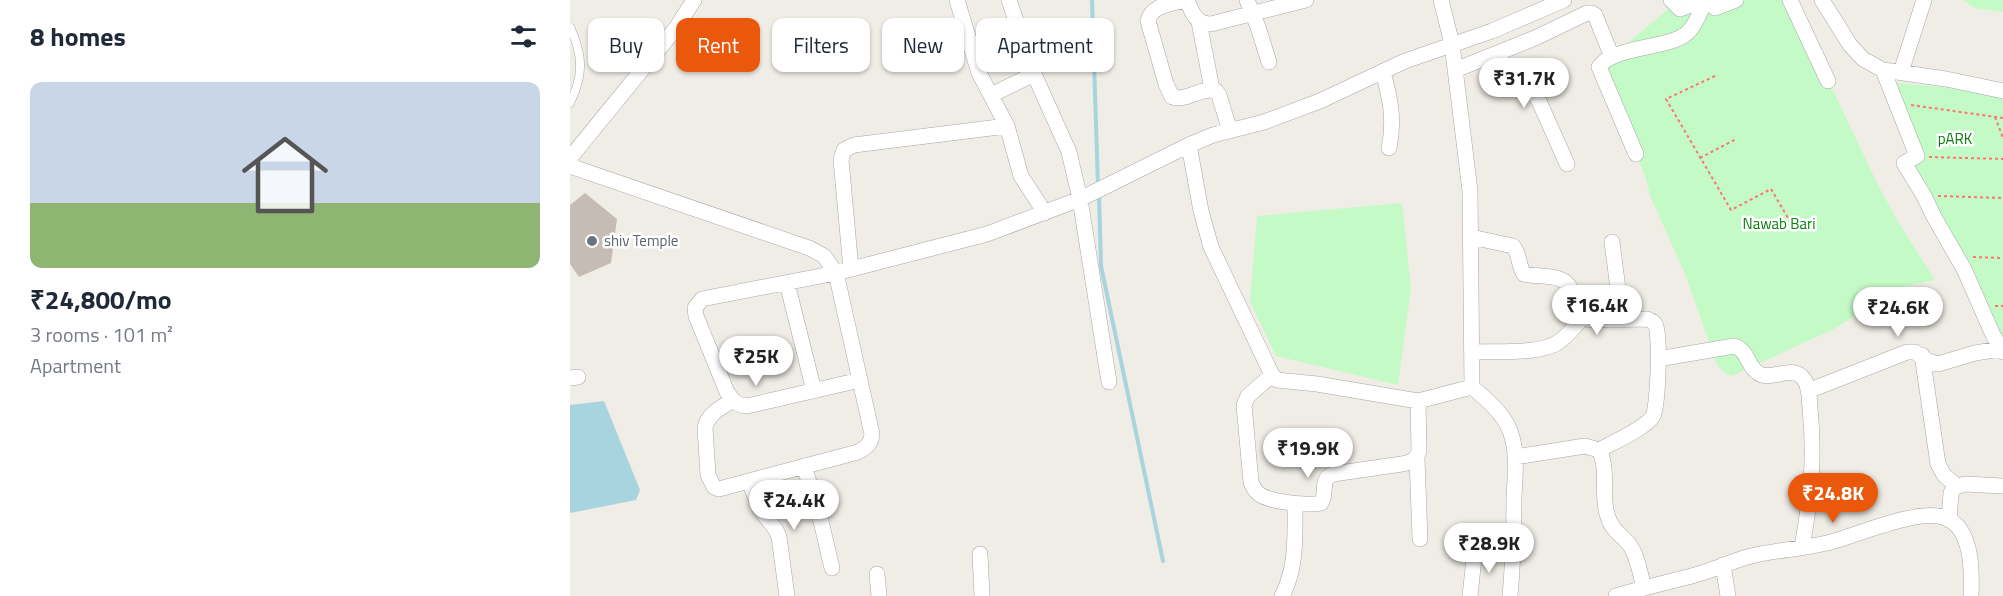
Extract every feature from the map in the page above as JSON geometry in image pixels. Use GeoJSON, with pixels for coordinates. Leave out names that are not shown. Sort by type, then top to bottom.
{"type":"FeatureCollection","features":[{"type":"Feature","properties":{"kind":"street"},"geometry":{"type":"LineString","coordinates":[[570,158],[676,28],[694,0]]}},
{"type":"Feature","properties":{"kind":"street"},"geometry":{"type":"LineString","coordinates":[[957,0],[972,52],[980,74],[1006,126],[1021,176],[1045,213]]}},
{"type":"Feature","properties":{"kind":"street"},"geometry":{"type":"LineString","coordinates":[[1009,0],[1034,74],[1069,152],[1080,199],[1109,382]]}},
{"type":"Feature","properties":{"kind":"street"},"geometry":{"type":"LineString","coordinates":[[1212,89],[1178,99],[1172,97],[1166,84],[1148,21],[1149,14],[1155,9],[1186,0],[1199,22],[1212,89],[1219,95],[1230,131]]}},
{"type":"Feature","properties":{"kind":"street"},"geometry":{"type":"LineString","coordinates":[[1199,22],[1211,24],[1250,7],[1306,0]]}},
{"type":"Feature","properties":{"kind":"street"},"geometry":{"type":"LineString","coordinates":[[1441,0],[1452,44],[1470,191],[1472,387]]}},
{"type":"Feature","properties":{"kind":"street"},"geometry":{"type":"LineString","coordinates":[[860,380],[747,406],[739,405],[727,392],[696,316],[695,308],[702,299],[836,273],[987,234],[1080,199],[1213,135],[1264,122],[1320,101],[1405,61],[1492,31],[1564,0]]}},
{"type":"Feature","properties":{"kind":"street"},"geometry":{"type":"LineString","coordinates":[[1671,0],[1680,9],[1706,0]]}},
{"type":"Feature","properties":{"kind":"street"},"geometry":{"type":"LineString","coordinates":[[1706,0],[1715,8],[1736,0]]}},
{"type":"Feature","properties":{"kind":"street"},"geometry":{"type":"LineString","coordinates":[[1636,154],[1599,71],[1601,63],[1612,57],[1684,35],[1690,31],[1706,0]]}},
{"type":"Feature","properties":{"kind":"street"},"geometry":{"type":"LineString","coordinates":[[1790,0],[1828,81]]}},
{"type":"Feature","properties":{"kind":"street"},"geometry":{"type":"LineString","coordinates":[[1822,0],[1850,45],[1863,59],[1883,70],[1946,79],[2003,91]]}},
{"type":"Feature","properties":{"kind":"street"},"geometry":{"type":"LineString","coordinates":[[1901,72],[1924,0]]}},
{"type":"Feature","properties":{"kind":"street"},"geometry":{"type":"LineString","coordinates":[[1250,7],[1269,62]]}},
{"type":"Feature","properties":{"kind":"street"},"geometry":{"type":"LineString","coordinates":[[1455,70],[1592,13],[1612,57]]}},
{"type":"Feature","properties":{"kind":"street"},"geometry":{"type":"LineString","coordinates":[[1498,54],[1515,87],[1534,92],[1567,164]]}},
{"type":"Feature","properties":{"kind":"street"},"geometry":{"type":"LineString","coordinates":[[1808,392],[1907,352],[1916,352],[1928,361],[1938,364],[1976,353],[2001,350],[1924,196],[1910,160],[1906,127],[1883,70]]}},
{"type":"Feature","properties":{"kind":"street"},"geometry":{"type":"LineString","coordinates":[[1383,71],[1392,114],[1393,129],[1389,148]]}},
{"type":"Feature","properties":{"kind":"street"},"geometry":{"type":"LineString","coordinates":[[991,95],[1034,74]]}},
{"type":"Feature","properties":{"kind":"street"},"geometry":{"type":"LineString","coordinates":[[851,269],[841,160],[844,150],[854,145],[1006,126]]}},
{"type":"Feature","properties":{"kind":"street"},"geometry":{"type":"LineString","coordinates":[[1189,145],[1201,211],[1211,247],[1272,375],[1277,380],[1317,384],[1418,401],[1472,387]]}},
{"type":"Feature","properties":{"kind":"street"},"geometry":{"type":"LineString","coordinates":[[570,166],[809,248],[824,256],[836,273],[872,434],[867,447],[858,452],[750,481],[719,489],[714,488],[708,475],[706,422],[710,416],[733,400]]}},
{"type":"Feature","properties":{"kind":"street"},"geometry":{"type":"LineString","coordinates":[[1472,237],[1513,246],[1517,250],[1524,274],[1559,278],[1565,281],[1583,316],[1592,320],[1653,321],[1657,332],[1657,405],[1653,418],[1599,450],[1585,446],[1515,457]]}},
{"type":"Feature","properties":{"kind":"street"},"geometry":{"type":"LineString","coordinates":[[1612,242],[1622,320]]}},
{"type":"Feature","properties":{"kind":"street"},"geometry":{"type":"LineString","coordinates":[[787,283],[814,391]]}},
{"type":"Feature","properties":{"kind":"street"},"geometry":{"type":"LineString","coordinates":[[1472,352],[1549,347],[1559,342],[1583,316]]}},
{"type":"Feature","properties":{"kind":"street"},"geometry":{"type":"LineString","coordinates":[[1658,359],[1734,346],[1743,351],[1759,375],[1797,374],[1806,383],[1814,454],[1802,546]]}},
{"type":"Feature","properties":{"kind":"street"},"geometry":{"type":"LineString","coordinates":[[1922,355],[1938,464],[1944,475],[1957,486]]}},
{"type":"Feature","properties":{"kind":"street"},"geometry":{"type":"LineString","coordinates":[[1272,375],[1248,396],[1244,405],[1251,482],[1261,496],[1295,504],[1321,503],[1324,499],[1325,481],[1328,476],[1402,464],[1417,458]]}},
{"type":"Feature","properties":{"kind":"street"},"geometry":{"type":"LineString","coordinates":[[1472,387],[1488,400],[1507,424],[1513,441],[1515,457],[1514,546],[1510,596]]}},
{"type":"Feature","properties":{"kind":"street"},"geometry":{"type":"LineString","coordinates":[[1418,401],[1419,452],[1417,458],[1420,539]]}},
{"type":"Feature","properties":{"kind":"street"},"geometry":{"type":"LineString","coordinates":[[1599,450],[1602,456],[1603,500],[1607,516],[1616,532],[1632,548],[1644,587]]}},
{"type":"Feature","properties":{"kind":"street"},"geometry":{"type":"LineString","coordinates":[[804,466],[820,517],[832,568]]}},
{"type":"Feature","properties":{"kind":"street"},"geometry":{"type":"LineString","coordinates":[[750,481],[760,509],[779,537],[787,596]]}},
{"type":"Feature","properties":{"kind":"street"},"geometry":{"type":"LineString","coordinates":[[1949,520],[1951,493],[1957,486],[1965,484],[2003,486]]}},
{"type":"Feature","properties":{"kind":"street"},"geometry":{"type":"LineString","coordinates":[[1282,596],[1290,582],[1293,561],[1295,504]]}},
{"type":"Feature","properties":{"kind":"street"},"geometry":{"type":"LineString","coordinates":[[1616,596],[1698,575],[1752,556],[1826,543],[1890,523],[1929,516],[1949,520],[1960,531],[1970,554],[1971,596]]}},
{"type":"Feature","properties":{"kind":"street"},"geometry":{"type":"LineString","coordinates":[[1470,596],[1475,549]]}},
{"type":"Feature","properties":{"kind":"street"},"geometry":{"type":"LineString","coordinates":[[980,554],[982,596]]}},
{"type":"Feature","properties":{"kind":"street"},"geometry":{"type":"LineString","coordinates":[[1722,565],[1728,596]]}},
{"type":"Feature","properties":{"kind":"street"},"geometry":{"type":"LineString","coordinates":[[877,574],[879,596]]}},
{"type":"Feature","properties":{"kind":"lane"},"geometry":{"type":"LineString","coordinates":[[570,27],[578,45],[581,65],[578,88],[570,103]]}},
{"type":"Feature","properties":{"kind":"path"},"geometry":{"type":"LineString","coordinates":[[1715,76],[1666,99],[1731,210],[1772,189],[1788,218]]}},
{"type":"Feature","properties":{"kind":"path"},"geometry":{"type":"LineString","coordinates":[[1896,103],[2003,118]]}},
{"type":"Feature","properties":{"kind":"path"},"geometry":{"type":"LineString","coordinates":[[1995,117],[2003,138]]}},
{"type":"Feature","properties":{"kind":"path"},"geometry":{"type":"LineString","coordinates":[[1700,158],[1736,139]]}},
{"type":"Feature","properties":{"kind":"path"},"geometry":{"type":"LineString","coordinates":[[1910,160],[2003,159]]}},
{"type":"Feature","properties":{"kind":"path"},"geometry":{"type":"LineString","coordinates":[[1924,196],[2003,198]]}},
{"type":"Feature","properties":{"kind":"path"},"geometry":{"type":"LineString","coordinates":[[1956,257],[2003,258]]}},
{"type":"Feature","properties":{"kind":"green space","name":"Nawab Bari"},"geometry":{"type":"Polygon","coordinates":[[[1679,0],[1790,0],[1878,185],[1935,280],[1901,287],[1834,329],[1731,376],[1717,365],[1686,276],[1651,198],[1645,176],[1599,67],[1679,0]]]}},
{"type":"Feature","properties":{"kind":"green space"},"geometry":{"type":"Polygon","coordinates":[[[1963,0],[2003,0],[2003,12],[1974,8],[1963,0]]]}},
{"type":"Feature","properties":{"kind":"green space","name":"pARK"},"geometry":{"type":"Polygon","coordinates":[[[1895,83],[2003,92],[2003,348],[1916,183],[1895,83]]]}},
{"type":"Feature","properties":{"kind":"green space"},"geometry":{"type":"Polygon","coordinates":[[[1402,203],[1411,288],[1398,385],[1276,356],[1250,301],[1257,216],[1402,203]]]}},
{"type":"Feature","properties":{"kind":"water"},"geometry":{"type":"Polygon","coordinates":[[[604,401],[640,490],[636,500],[570,513],[570,405],[604,401]]]}},
{"type":"Feature","properties":{"kind":"building","name":"shiv Temple"},"geometry":{"type":"Polygon","coordinates":[[[585,193],[617,219],[611,263],[579,277],[570,264],[570,205],[585,193]]]}},
{"type":"Feature","properties":{"kind":"waterway"},"geometry":{"type":"LineString","coordinates":[[1092,0],[1098,186]]}},
{"type":"Feature","properties":{"kind":"waterway"},"geometry":{"type":"LineString","coordinates":[[1099,194],[1101,266],[1163,561]]}},
{"type":"Feature","properties":{"kind":"place","name":"shiv Temple"},"geometry":{"type":"Point","coordinates":[592,241]}}]}
